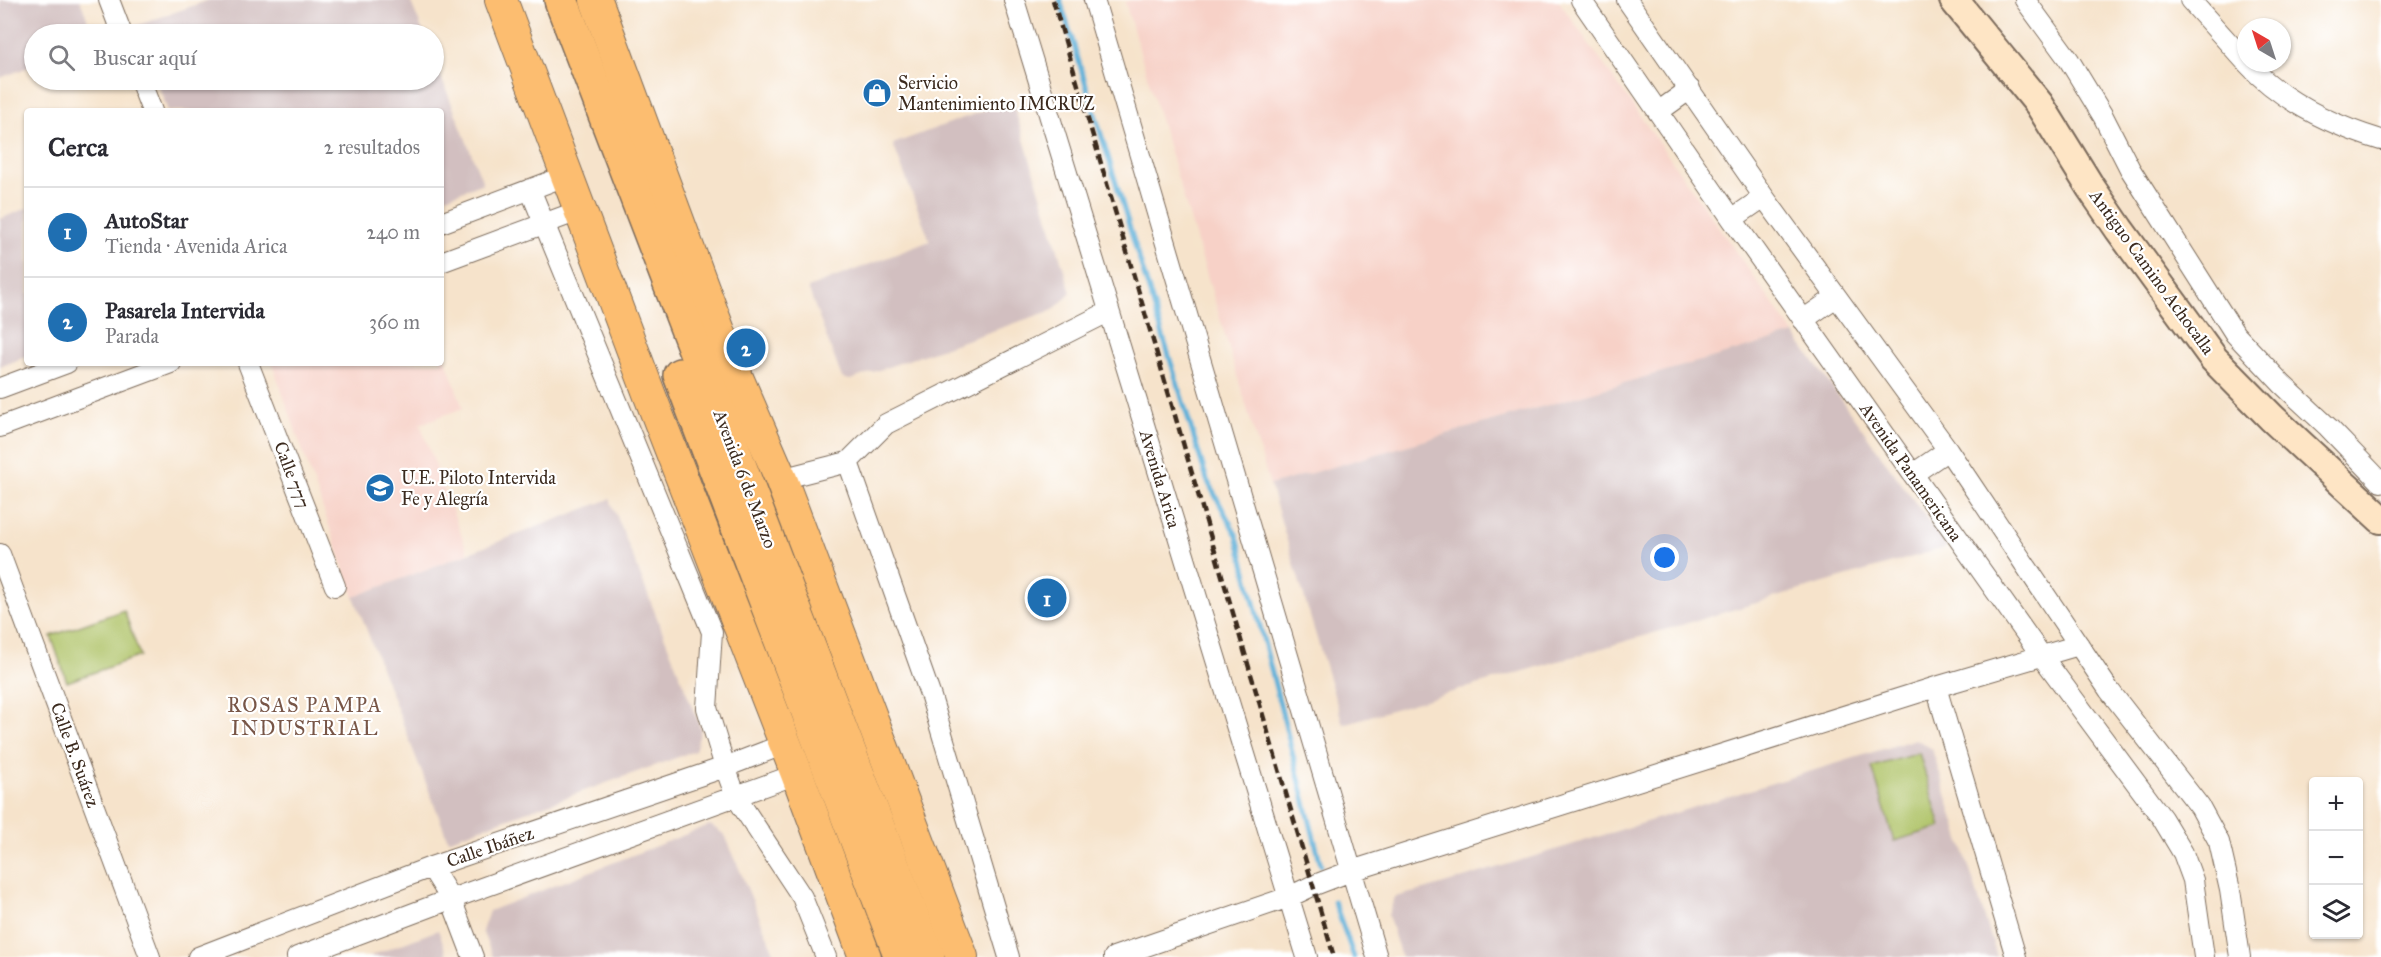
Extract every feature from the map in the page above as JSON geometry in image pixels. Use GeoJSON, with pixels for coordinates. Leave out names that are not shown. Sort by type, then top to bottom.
{"type":"FeatureCollection","features":[{"type":"Feature","properties":{"kind":"highway","name":"Avenida 6 de Marzo"},"geometry":{"type":"LineString","coordinates":[[538,0],[901,957]]}},
{"type":"Feature","properties":{"kind":"highway","name":"Avenida 6 de Marzo"},"geometry":{"type":"LineString","coordinates":[[561,0],[928,957]]}},
{"type":"Feature","properties":{"kind":"main road"},"geometry":{"type":"LineString","coordinates":[[501,0],[865,957]]}},
{"type":"Feature","properties":{"kind":"main road","name":"Avenida 6 de Marzo"},"geometry":{"type":"LineString","coordinates":[[596,0],[732,366],[781,478],[962,957]]}},
{"type":"Feature","properties":{"kind":"main road","name":"Antiguo Camino Achocalla"},"geometry":{"type":"LineString","coordinates":[[1954,0],[2039,104],[2096,196],[2214,359],[2272,418],[2381,519]]}},
{"type":"Feature","properties":{"kind":"street"},"geometry":{"type":"LineString","coordinates":[[109,0],[118,24]]}},
{"type":"Feature","properties":{"kind":"street","name":"Avenida Arica"},"geometry":{"type":"LineString","coordinates":[[1014,0],[1307,957]]}},
{"type":"Feature","properties":{"kind":"street"},"geometry":{"type":"LineString","coordinates":[[1094,0],[1377,957]]}},
{"type":"Feature","properties":{"kind":"street","name":"Avenida Panamericana"},"geometry":{"type":"LineString","coordinates":[[1581,0],[1731,219],[2041,655],[2162,818],[2183,853],[2193,880],[2204,957]]}},
{"type":"Feature","properties":{"kind":"street"},"geometry":{"type":"LineString","coordinates":[[1627,0],[1764,197],[1948,450],[2109,690],[2200,807],[2219,842],[2230,890],[2240,957]]}},
{"type":"Feature","properties":{"kind":"street"},"geometry":{"type":"LineString","coordinates":[[2025,0],[2069,60],[2103,116],[2130,169],[2235,334],[2381,482]]}},
{"type":"Feature","properties":{"kind":"street"},"geometry":{"type":"LineString","coordinates":[[2190,0],[2237,53]]}},
{"type":"Feature","properties":{"kind":"street"},"geometry":{"type":"LineString","coordinates":[[2255,72],[2298,104],[2343,128],[2381,140]]}},
{"type":"Feature","properties":{"kind":"street"},"geometry":{"type":"LineString","coordinates":[[1658,112],[1690,89]]}},
{"type":"Feature","properties":{"kind":"street"},"geometry":{"type":"LineString","coordinates":[[144,90],[151,108]]}},
{"type":"Feature","properties":{"kind":"street"},"geometry":{"type":"LineString","coordinates":[[444,222],[568,175]]}},
{"type":"Feature","properties":{"kind":"street"},"geometry":{"type":"LineString","coordinates":[[530,189],[712,632],[707,708],[736,797],[802,897],[826,957]]}},
{"type":"Feature","properties":{"kind":"street"},"geometry":{"type":"LineString","coordinates":[[1731,219],[1764,197]]}},
{"type":"Feature","properties":{"kind":"street"},"geometry":{"type":"LineString","coordinates":[[444,261],[581,210]]}},
{"type":"Feature","properties":{"kind":"street"},"geometry":{"type":"LineString","coordinates":[[1803,320],[1836,297]]}},
{"type":"Feature","properties":{"kind":"street"},"geometry":{"type":"LineString","coordinates":[[781,478],[848,462],[886,424],[1108,312]]}},
{"type":"Feature","properties":{"kind":"street"},"geometry":{"type":"LineString","coordinates":[[0,388],[59,366]]}},
{"type":"Feature","properties":{"kind":"street"},"geometry":{"type":"LineString","coordinates":[[0,427],[163,366]]}},
{"type":"Feature","properties":{"kind":"street","name":"Calle 777"},"geometry":{"type":"LineString","coordinates":[[249,366],[335,586]]}},
{"type":"Feature","properties":{"kind":"street"},"geometry":{"type":"LineString","coordinates":[[1913,474],[1948,450]]}},
{"type":"Feature","properties":{"kind":"street"},"geometry":{"type":"LineString","coordinates":[[848,462],[931,697],[1009,957]]}},
{"type":"Feature","properties":{"kind":"street","name":"Calle B. Suárez"},"geometry":{"type":"LineString","coordinates":[[0,554],[150,957]]}},
{"type":"Feature","properties":{"kind":"street"},"geometry":{"type":"LineString","coordinates":[[1114,957],[1289,897],[1351,871],[1936,687],[2079,645]]}},
{"type":"Feature","properties":{"kind":"street"},"geometry":{"type":"LineString","coordinates":[[1936,687],[2016,957]]}},
{"type":"Feature","properties":{"kind":"street","name":"Calle Ibáñez"},"geometry":{"type":"LineString","coordinates":[[198,957],[431,867],[725,767],[784,744]]}},
{"type":"Feature","properties":{"kind":"street","name":"Calle Ibáñez"},"geometry":{"type":"LineString","coordinates":[[297,957],[797,774]]}},
{"type":"Feature","properties":{"kind":"street"},"geometry":{"type":"LineString","coordinates":[[431,867],[451,899],[473,957]]}},
{"type":"Feature","properties":{"kind":"shaded area"},"geometry":{"type":"Polygon","coordinates":[[[0,0],[80,0],[89,24],[24,24],[24,69],[0,78],[0,0]]]}},
{"type":"Feature","properties":{"kind":"shaded area"},"geometry":{"type":"Polygon","coordinates":[[[209,0],[410,0],[420,24],[142,24],[209,0]]]}},
{"type":"Feature","properties":{"kind":"shaded area"},"geometry":{"type":"Polygon","coordinates":[[[1132,0],[1558,0],[1794,334],[1270,485],[1125,2],[1132,0]]]}},
{"type":"Feature","properties":{"kind":"shaded area"},"geometry":{"type":"Polygon","coordinates":[[[444,84],[483,183],[444,198],[444,108],[167,108],[160,90],[444,90],[444,84]]]}},
{"type":"Feature","properties":{"kind":"shaded area"},"geometry":{"type":"Polygon","coordinates":[[[1012,100],[1071,293],[1053,310],[850,380],[842,378],[808,288],[930,241],[893,144],[1012,100]]]}},
{"type":"Feature","properties":{"kind":"shaded area"},"geometry":{"type":"Polygon","coordinates":[[[24,209],[24,357],[0,367],[0,219],[24,209]]]}},
{"type":"Feature","properties":{"kind":"shaded area"},"geometry":{"type":"Polygon","coordinates":[[[1794,334],[1947,547],[1343,724],[1270,485],[1794,334]]]}},
{"type":"Feature","properties":{"kind":"shaded area","name":"U.E. Piloto Intervida Fe y Alegría"},"geometry":{"type":"Polygon","coordinates":[[[444,354],[463,408],[420,424],[468,553],[354,597],[273,366],[444,366],[444,354]]]}},
{"type":"Feature","properties":{"kind":"shaded area"},"geometry":{"type":"Polygon","coordinates":[[[610,499],[701,729],[695,751],[448,840],[354,597],[610,499]]]}},
{"type":"Feature","properties":{"kind":"shaded area"},"geometry":{"type":"Polygon","coordinates":[[[1916,739],[1932,749],[1997,957],[1401,957],[1388,915],[1395,897],[1431,888],[1916,739]]]}},
{"type":"Feature","properties":{"kind":"shaded area"},"geometry":{"type":"Polygon","coordinates":[[[710,825],[725,835],[776,957],[493,957],[482,931],[489,911],[710,825]]]}},
{"type":"Feature","properties":{"kind":"shaded area"},"geometry":{"type":"Polygon","coordinates":[[[438,930],[448,957],[368,957],[438,930]]]}},
{"type":"Feature","properties":{"kind":"green space"},"geometry":{"type":"Polygon","coordinates":[[[124,610],[140,656],[67,682],[51,636],[124,610]]]}},
{"type":"Feature","properties":{"kind":"green space"},"geometry":{"type":"Polygon","coordinates":[[[1919,753],[1941,827],[1894,841],[1872,767],[1919,753]]]}},
{"type":"Feature","properties":{"kind":"waterway"},"geometry":{"type":"LineString","coordinates":[[1060,0],[1207,480],[1237,536],[1321,865]]}},
{"type":"Feature","properties":{"kind":"waterway"},"geometry":{"type":"LineString","coordinates":[[1334,901],[1354,957]]}},
{"type":"Feature","properties":{"kind":"railway"},"geometry":{"type":"LineString","coordinates":[[1053,0],[1334,957]]}},
{"type":"Feature","properties":{"kind":"place","name":"Servicio Mantenimiento IMCRUZ"},"geometry":{"type":"Point","coordinates":[877,93]}},
{"type":"Feature","properties":{"kind":"place","name":"Pasarela Intervida"},"geometry":{"type":"Point","coordinates":[746,348]}},
{"type":"Feature","properties":{"kind":"place","name":"U.E. Piloto Intervida Fe y Alegría"},"geometry":{"type":"Point","coordinates":[380,488]}},
{"type":"Feature","properties":{"kind":"place","name":"AutoStar"},"geometry":{"type":"Point","coordinates":[1047,598]}},
{"type":"Feature","properties":{"kind":"district","name":"ROSAS PAMPA INDUSTRIAL"},"geometry":{"type":"Point","coordinates":[305,716]}}]}
